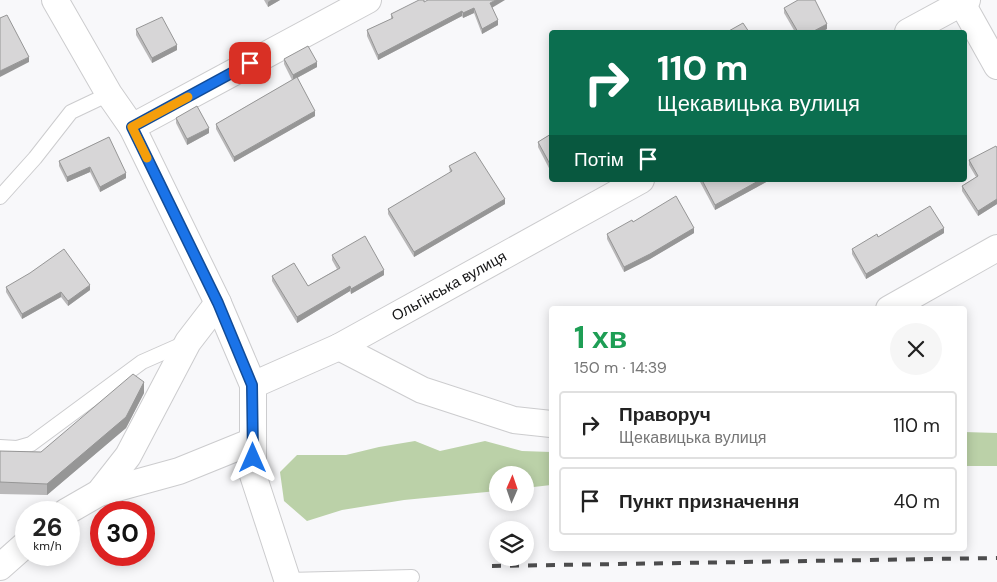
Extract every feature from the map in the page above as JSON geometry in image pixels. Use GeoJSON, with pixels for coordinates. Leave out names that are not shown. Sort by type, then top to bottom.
{"type":"FeatureCollection","features":[{"type":"Feature","properties":{"kind":"street"},"geometry":{"type":"LineString","coordinates":[[55,0],[109,94],[132,127],[218,303],[252,385],[253,476],[288,581]]}},
{"type":"Feature","properties":{"kind":"street"},"geometry":{"type":"LineString","coordinates":[[132,127],[368,0]]}},
{"type":"Feature","properties":{"kind":"street"},"geometry":{"type":"LineString","coordinates":[[911,30],[962,1],[997,66]]}},
{"type":"Feature","properties":{"kind":"street","name":"Ольгінська вулиця"},"geometry":{"type":"LineString","coordinates":[[252,385],[338,347],[637,182]]}},
{"type":"Feature","properties":{"kind":"street"},"geometry":{"type":"LineString","coordinates":[[894,306],[997,248]]}},
{"type":"Feature","properties":{"kind":"street"},"geometry":{"type":"LineString","coordinates":[[99,493],[128,456],[188,342],[218,303]]}},
{"type":"Feature","properties":{"kind":"street"},"geometry":{"type":"LineString","coordinates":[[338,347],[422,390],[514,420],[549,424]]}},
{"type":"Feature","properties":{"kind":"street"},"geometry":{"type":"LineString","coordinates":[[80,504],[99,493],[179,471],[253,441]]}},
{"type":"Feature","properties":{"kind":"street"},"geometry":{"type":"LineString","coordinates":[[0,567],[15,554]]}},
{"type":"Feature","properties":{"kind":"lane"},"geometry":{"type":"LineString","coordinates":[[0,197],[35,158],[71,112],[109,94]]}},
{"type":"Feature","properties":{"kind":"lane"},"geometry":{"type":"LineString","coordinates":[[0,447],[17,448],[31,444],[142,362],[188,342]]}},
{"type":"Feature","properties":{"kind":"lane"},"geometry":{"type":"LineString","coordinates":[[288,581],[412,577]]}},
{"type":"Feature","properties":{"kind":"green space"},"geometry":{"type":"Polygon","coordinates":[[[967,432],[997,433],[997,466],[967,466],[967,432]]]}},
{"type":"Feature","properties":{"kind":"green space"},"geometry":{"type":"Polygon","coordinates":[[[415,441],[440,451],[485,441],[522,451],[549,452],[549,485],[534,487],[534,466],[489,466],[489,492],[404,500],[342,510],[307,521],[284,501],[280,472],[297,455],[346,455],[415,441]]]}},
{"type":"Feature","properties":{"kind":"building"},"geometry":{"type":"Polygon","coordinates":[[[419,0],[424,0],[424,2],[428,0],[496,0],[490,3],[498,20],[482,29],[474,8],[463,13],[462,11],[378,55],[367,30],[393,18],[391,14],[419,0]]]}},
{"type":"Feature","properties":{"kind":"building"},"geometry":{"type":"Polygon","coordinates":[[[798,0],[815,0],[827,24],[816,30],[797,30],[784,8],[798,0]]]}},
{"type":"Feature","properties":{"kind":"building"},"geometry":{"type":"Polygon","coordinates":[[[7,15],[29,57],[0,71],[0,18],[7,15]]]}},
{"type":"Feature","properties":{"kind":"building"},"geometry":{"type":"Polygon","coordinates":[[[162,17],[177,45],[152,58],[136,29],[162,17]]]}},
{"type":"Feature","properties":{"kind":"building"},"geometry":{"type":"Polygon","coordinates":[[[743,23],[748,30],[731,30],[743,23]]]}},
{"type":"Feature","properties":{"kind":"building"},"geometry":{"type":"Polygon","coordinates":[[[308,46],[317,62],[293,75],[284,59],[308,46]]]}},
{"type":"Feature","properties":{"kind":"building"},"geometry":{"type":"Polygon","coordinates":[[[297,77],[315,111],[234,157],[216,124],[297,77]]]}},
{"type":"Feature","properties":{"kind":"building"},"geometry":{"type":"Polygon","coordinates":[[[197,106],[209,128],[187,139],[176,118],[197,106]]]}},
{"type":"Feature","properties":{"kind":"building"},"geometry":{"type":"Polygon","coordinates":[[[549,135],[549,162],[538,142],[549,135]]]}},
{"type":"Feature","properties":{"kind":"building"},"geometry":{"type":"Polygon","coordinates":[[[109,137],[126,173],[100,187],[90,167],[67,177],[59,161],[109,137]]]}},
{"type":"Feature","properties":{"kind":"building"},"geometry":{"type":"Polygon","coordinates":[[[996,146],[997,199],[978,211],[962,186],[978,176],[969,160],[996,146]]]}},
{"type":"Feature","properties":{"kind":"building"},"geometry":{"type":"Polygon","coordinates":[[[475,152],[505,199],[414,252],[388,209],[452,171],[449,166],[475,152]]]}},
{"type":"Feature","properties":{"kind":"building"},"geometry":{"type":"Polygon","coordinates":[[[703,182],[756,182],[715,205],[703,182]]]}},
{"type":"Feature","properties":{"kind":"building"},"geometry":{"type":"Polygon","coordinates":[[[676,196],[694,228],[624,267],[607,234],[632,220],[633,222],[676,196]]]}},
{"type":"Feature","properties":{"kind":"building"},"geometry":{"type":"Polygon","coordinates":[[[930,206],[944,228],[866,274],[852,249],[877,234],[878,237],[930,206]]]}},
{"type":"Feature","properties":{"kind":"building"},"geometry":{"type":"Polygon","coordinates":[[[365,236],[384,270],[351,289],[350,286],[297,317],[272,276],[294,263],[308,286],[340,268],[332,255],[365,236]]]}},
{"type":"Feature","properties":{"kind":"building"},"geometry":{"type":"Polygon","coordinates":[[[64,249],[90,285],[68,301],[61,292],[22,314],[6,287],[64,249]]]}},
{"type":"Feature","properties":{"kind":"building"},"geometry":{"type":"Polygon","coordinates":[[[133,374],[144,382],[126,417],[47,484],[0,482],[0,451],[41,452],[133,374]]]}},
{"type":"Feature","properties":{"kind":"railway"},"geometry":{"type":"LineString","coordinates":[[534,565],[997,558]]}},
{"type":"Feature","properties":{"kind":"slow traffic"},"geometry":{"type":"LineString","coordinates":[[147,158],[132,127],[188,97]]}},
{"type":"Feature","properties":{"kind":"route"},"geometry":{"type":"LineString","coordinates":[[250,63],[132,127],[218,303],[252,385],[253,458]]}}]}
